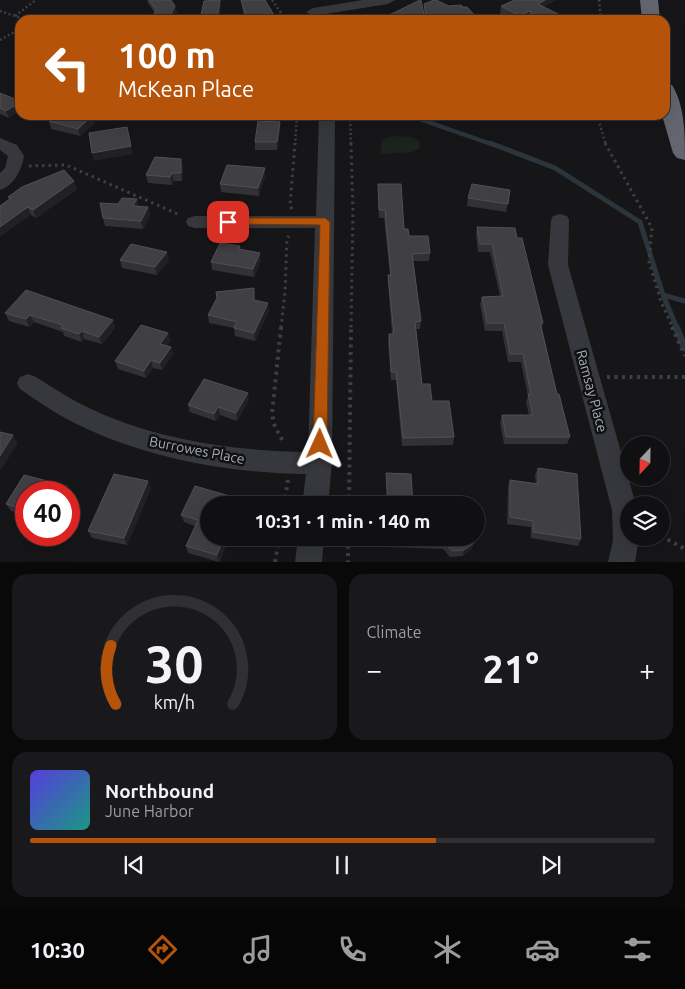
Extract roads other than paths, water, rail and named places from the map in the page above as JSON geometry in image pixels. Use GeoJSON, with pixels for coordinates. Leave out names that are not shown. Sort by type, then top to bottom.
{"type":"FeatureCollection","features":[{"type":"Feature","properties":{"kind":"highway"},"geometry":{"type":"LineString","coordinates":[[649,0],[650,15]]}},
{"type":"Feature","properties":{"kind":"highway"},"geometry":{"type":"LineString","coordinates":[[670,105],[685,153]]}},
{"type":"Feature","properties":{"kind":"street"},"geometry":{"type":"LineString","coordinates":[[303,0],[314,15]]}},
{"type":"Feature","properties":{"kind":"street"},"geometry":{"type":"LineString","coordinates":[[320,15],[388,0]]}},
{"type":"Feature","properties":{"kind":"street"},"geometry":{"type":"LineString","coordinates":[[316,496],[320,463],[327,120]]}},
{"type":"Feature","properties":{"kind":"street"},"geometry":{"type":"LineString","coordinates":[[0,143],[12,149],[16,156],[14,166],[0,184]]}},
{"type":"Feature","properties":{"kind":"street","name":"Ramsay Place"},"geometry":{"type":"LineString","coordinates":[[560,220],[558,265],[625,510],[626,540],[621,562]]}},
{"type":"Feature","properties":{"kind":"street"},"geometry":{"type":"LineString","coordinates":[[195,222],[325,222]]}},
{"type":"Feature","properties":{"kind":"street","name":"Burrowes Place"},"geometry":{"type":"LineString","coordinates":[[28,383],[90,419],[143,440],[172,448],[234,459],[320,463]]}},
{"type":"Feature","properties":{"kind":"street"},"geometry":{"type":"LineString","coordinates":[[308,562],[310,546]]}},
{"type":"Feature","properties":{"kind":"waterway"},"geometry":{"type":"LineString","coordinates":[[422,120],[494,145]]}},
{"type":"Feature","properties":{"kind":"waterway"},"geometry":{"type":"LineString","coordinates":[[490,143],[555,168],[640,222],[663,295]]}},
{"type":"Feature","properties":{"kind":"waterway"},"geometry":{"type":"LineString","coordinates":[[663,295],[685,301]]}},
{"type":"Feature","properties":{"kind":"waterway"},"geometry":{"type":"LineString","coordinates":[[663,295],[677,328]]}},
{"type":"Feature","properties":{"kind":"waterway"},"geometry":{"type":"LineString","coordinates":[[676,327],[685,348]]}}]}
